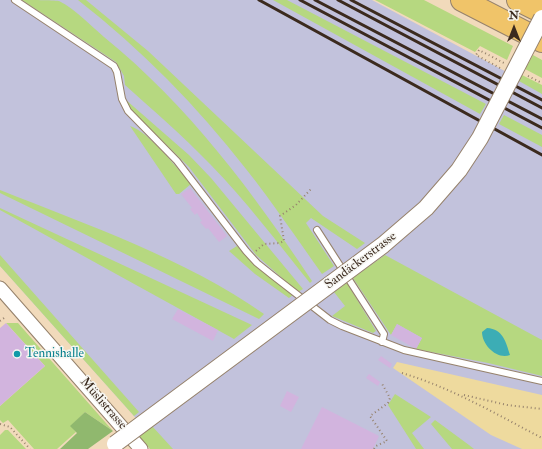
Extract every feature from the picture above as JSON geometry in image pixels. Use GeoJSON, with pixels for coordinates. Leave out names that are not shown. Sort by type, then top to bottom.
{"type":"FeatureCollection","features":[{"type":"Feature","properties":{"kind":"highway"},"geometry":{"type":"LineString","coordinates":[[462,0],[542,41]]}},
{"type":"Feature","properties":{"kind":"highway"},"geometry":{"type":"LineString","coordinates":[[518,0],[542,12]]}},
{"type":"Feature","properties":{"kind":"street","name":"Sandäckerstrasse"},"geometry":{"type":"LineString","coordinates":[[115,444],[383,245],[426,208],[459,170],[480,138],[542,18]]}},
{"type":"Feature","properties":{"kind":"street","name":"Müslistrasse"},"geometry":{"type":"LineString","coordinates":[[0,288],[141,449]]}},
{"type":"Feature","properties":{"kind":"lane"},"geometry":{"type":"LineString","coordinates":[[15,0],[114,66],[117,72],[122,99],[128,111],[177,162],[257,263],[330,320],[404,350],[542,381]]}},
{"type":"Feature","properties":{"kind":"lane"},"geometry":{"type":"LineString","coordinates":[[317,230],[384,334],[382,342]]}},
{"type":"Feature","properties":{"kind":"path"},"geometry":{"type":"LineString","coordinates":[[479,50],[476,55],[505,70]]}},
{"type":"Feature","properties":{"kind":"path"},"geometry":{"type":"LineString","coordinates":[[255,252],[264,244],[284,241],[280,216],[296,205],[311,189]]}},
{"type":"Feature","properties":{"kind":"path"},"geometry":{"type":"LineString","coordinates":[[0,321],[4,318]]}},
{"type":"Feature","properties":{"kind":"path"},"geometry":{"type":"LineString","coordinates":[[402,373],[431,381],[461,395],[542,438]]}},
{"type":"Feature","properties":{"kind":"path"},"geometry":{"type":"LineString","coordinates":[[374,449],[376,446],[387,441],[370,416],[388,403],[390,398],[381,382]]}},
{"type":"Feature","properties":{"kind":"path"},"geometry":{"type":"LineString","coordinates":[[461,395],[507,405],[542,409]]}},
{"type":"Feature","properties":{"kind":"path"},"geometry":{"type":"LineString","coordinates":[[0,424],[10,427],[30,449]]}},
{"type":"Feature","properties":{"kind":"shaded area"},"geometry":{"type":"Polygon","coordinates":[[[0,0],[372,0],[542,91],[542,449],[150,449],[138,435],[145,431],[134,416],[0,266],[0,0]]]}},
{"type":"Feature","properties":{"kind":"green space"},"geometry":{"type":"Polygon","coordinates":[[[22,0],[59,1],[65,4],[135,63],[164,91],[217,151],[242,183],[290,248],[312,281],[310,283],[249,207],[210,164],[125,85],[124,76],[116,62],[22,0]]]}},
{"type":"Feature","properties":{"kind":"green space"},"geometry":{"type":"Polygon","coordinates":[[[78,0],[86,0],[148,51],[323,216],[365,243],[357,249],[311,218],[306,223],[334,266],[322,274],[256,182],[208,123],[146,58],[78,0]]]}},
{"type":"Feature","properties":{"kind":"green space"},"geometry":{"type":"Polygon","coordinates":[[[273,0],[287,0],[486,104],[480,114],[273,0]]]}},
{"type":"Feature","properties":{"kind":"green space"},"geometry":{"type":"Polygon","coordinates":[[[375,0],[424,0],[513,46],[507,60],[480,46],[475,52],[375,0]]]}},
{"type":"Feature","properties":{"kind":"green space"},"geometry":{"type":"Polygon","coordinates":[[[533,55],[542,60],[542,78],[525,69],[533,55]]]}},
{"type":"Feature","properties":{"kind":"green space"},"geometry":{"type":"Polygon","coordinates":[[[522,75],[542,85],[542,94],[519,81],[522,75]]]}},
{"type":"Feature","properties":{"kind":"green space"},"geometry":{"type":"Polygon","coordinates":[[[126,100],[189,155],[211,178],[303,289],[298,292],[256,255],[189,167],[129,108],[126,100]]]}},
{"type":"Feature","properties":{"kind":"green space"},"geometry":{"type":"Polygon","coordinates":[[[504,115],[542,135],[542,147],[499,124],[504,115]]]}},
{"type":"Feature","properties":{"kind":"green space"},"geometry":{"type":"Polygon","coordinates":[[[130,126],[146,135],[171,160],[191,184],[179,194],[176,194],[130,126]]]}},
{"type":"Feature","properties":{"kind":"green space"},"geometry":{"type":"Polygon","coordinates":[[[0,190],[136,244],[202,276],[264,314],[259,319],[0,193],[0,190]]]}},
{"type":"Feature","properties":{"kind":"green space"},"geometry":{"type":"Polygon","coordinates":[[[0,208],[252,325],[234,339],[0,210],[0,208]]]}},
{"type":"Feature","properties":{"kind":"green space"},"geometry":{"type":"Polygon","coordinates":[[[237,246],[252,261],[293,295],[289,298],[255,274],[229,251],[237,246]]]}},
{"type":"Feature","properties":{"kind":"green space"},"geometry":{"type":"Polygon","coordinates":[[[0,255],[139,412],[134,416],[0,266],[0,255]]]}},
{"type":"Feature","properties":{"kind":"green space"},"geometry":{"type":"Polygon","coordinates":[[[385,255],[542,340],[542,376],[488,363],[416,349],[422,338],[397,324],[391,335],[353,278],[385,255]]]}},
{"type":"Feature","properties":{"kind":"green space"},"geometry":{"type":"Polygon","coordinates":[[[347,283],[376,331],[373,333],[332,316],[345,306],[334,292],[347,283]]]}},
{"type":"Feature","properties":{"kind":"green space"},"geometry":{"type":"Polygon","coordinates":[[[6,323],[18,323],[113,431],[85,412],[71,426],[76,432],[57,449],[34,449],[8,420],[3,423],[0,420],[0,406],[45,366],[6,323]]]}},
{"type":"Feature","properties":{"kind":"green space"},"geometry":{"type":"Polygon","coordinates":[[[395,394],[431,417],[412,433],[424,449],[416,449],[388,405],[395,394]]]}},
{"type":"Feature","properties":{"kind":"green space"},"geometry":{"type":"Polygon","coordinates":[[[85,412],[113,431],[88,449],[60,449],[77,433],[70,426],[85,412]]]}},
{"type":"Feature","properties":{"kind":"green space"},"geometry":{"type":"Polygon","coordinates":[[[435,420],[474,449],[452,449],[431,424],[435,420]]]}},
{"type":"Feature","properties":{"kind":"green space"},"geometry":{"type":"Polygon","coordinates":[[[152,426],[173,449],[150,449],[138,435],[152,426]]]}},
{"type":"Feature","properties":{"kind":"green space"},"geometry":{"type":"Polygon","coordinates":[[[5,430],[8,430],[26,449],[0,449],[0,435],[5,430]]]}},
{"type":"Feature","properties":{"kind":"sand"},"geometry":{"type":"Polygon","coordinates":[[[397,362],[542,395],[542,449],[522,449],[491,435],[393,368],[397,362]]]}},
{"type":"Feature","properties":{"kind":"water"},"geometry":{"type":"Polygon","coordinates":[[[487,328],[497,331],[503,337],[510,355],[500,355],[495,353],[487,346],[482,332],[487,328]]]}},
{"type":"Feature","properties":{"kind":"building"},"geometry":{"type":"Polygon","coordinates":[[[190,188],[227,236],[219,242],[208,228],[206,229],[200,222],[202,221],[197,213],[195,215],[190,209],[192,208],[181,194],[190,188]]]}},
{"type":"Feature","properties":{"kind":"building"},"geometry":{"type":"Polygon","coordinates":[[[178,309],[218,330],[213,341],[172,319],[178,309]]]}},
{"type":"Feature","properties":{"kind":"building","name":"Tennishalle"},"geometry":{"type":"Polygon","coordinates":[[[6,323],[45,366],[0,406],[0,328],[6,323]]]}},
{"type":"Feature","properties":{"kind":"building"},"geometry":{"type":"Polygon","coordinates":[[[397,324],[422,338],[416,349],[391,335],[397,324]]]}},
{"type":"Feature","properties":{"kind":"building"},"geometry":{"type":"Polygon","coordinates":[[[381,356],[392,364],[390,368],[378,360],[381,356]]]}},
{"type":"Feature","properties":{"kind":"building"},"geometry":{"type":"Polygon","coordinates":[[[369,374],[380,382],[378,386],[366,378],[369,374]]]}},
{"type":"Feature","properties":{"kind":"building"},"geometry":{"type":"Polygon","coordinates":[[[287,391],[299,397],[291,412],[280,406],[287,391]]]}},
{"type":"Feature","properties":{"kind":"building"},"geometry":{"type":"Polygon","coordinates":[[[322,407],[379,436],[373,449],[301,449],[322,407]]]}},
{"type":"Feature","properties":{"kind":"railway"},"geometry":{"type":"LineString","coordinates":[[259,0],[542,155]]}},
{"type":"Feature","properties":{"kind":"railway"},"geometry":{"type":"LineString","coordinates":[[300,0],[542,128]]}},
{"type":"Feature","properties":{"kind":"railway"},"geometry":{"type":"LineString","coordinates":[[315,0],[542,119]]}},
{"type":"Feature","properties":{"kind":"railway"},"geometry":{"type":"LineString","coordinates":[[338,0],[542,108]]}},
{"type":"Feature","properties":{"kind":"railway"},"geometry":{"type":"LineString","coordinates":[[351,0],[542,100]]}},
{"type":"Feature","properties":{"kind":"place","name":"Tennishalle"},"geometry":{"type":"Point","coordinates":[17,354]}}]}
